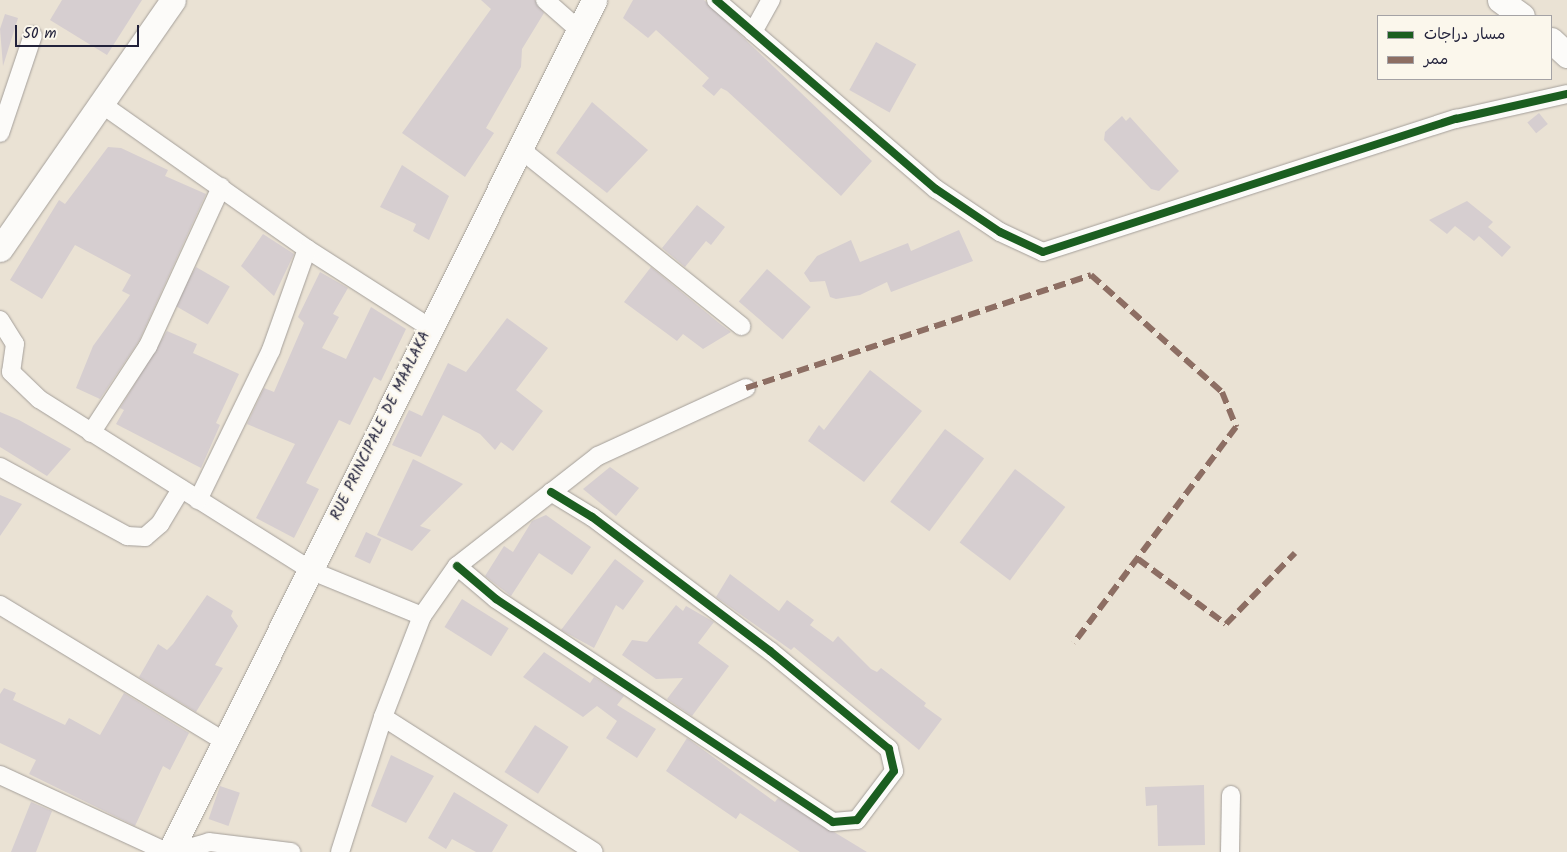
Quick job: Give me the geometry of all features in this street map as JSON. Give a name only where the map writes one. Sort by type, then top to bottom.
[{"type":"main road","points":[[0,249],[103,105],[172,0]]},
{"type":"main road","name":"RUE PRINCIPALE DE MAALAKA","points":[[169,852],[312,571],[429,327],[594,0]]},
{"type":"main road","points":[[1500,0],[1521,15]]},
{"type":"main road","points":[[1552,41],[1567,55]]},
{"type":"street","points":[[545,0],[579,30]]},
{"type":"street","points":[[716,0],[936,189],[1000,232],[1043,252],[1456,120],[1567,94]]},
{"type":"street","points":[[753,32],[772,0]]},
{"type":"street","points":[[0,133],[33,35]]},
{"type":"street","points":[[103,105],[307,249],[429,327]]},
{"type":"street","points":[[519,148],[741,326]]},
{"type":"street","points":[[91,432],[148,346],[221,187]]},
{"type":"street","points":[[198,500],[271,350],[307,249]]},
{"type":"street","points":[[0,320],[15,344],[11,367],[18,384],[312,571],[422,616]]},
{"type":"street","points":[[340,852],[383,717],[422,616],[457,566],[598,456],[746,388]]},
{"type":"street","points":[[0,467],[127,536],[145,536],[160,524],[181,489]]},
{"type":"street","points":[[457,566],[496,599],[833,822],[857,820],[894,771],[895,759],[889,749],[754,640],[592,517],[550,492]]},
{"type":"street","points":[[0,605],[225,742]]},
{"type":"street","points":[[383,717],[594,852]]},
{"type":"street","points":[[0,775],[169,852]]},
{"type":"street","points":[[1230,852],[1231,795]]},
{"type":"street","points":[[175,852],[209,842],[291,852]]},
{"type":"building","points":[[62,0],[142,0],[107,55],[50,20]]},
{"type":"building","points":[[481,0],[535,0],[544,13],[522,49],[521,67],[486,128],[494,133],[465,177],[402,133],[491,9]]},
{"type":"building","points":[[633,0],[704,0],[872,161],[841,196],[727,91],[721,88],[714,96],[702,86],[709,78],[656,30],[648,38],[623,18]]},
{"type":"building","points":[[5,14],[18,18],[3,66],[0,29]]},
{"type":"building","points":[[876,42],[916,64],[890,112],[849,90]]},
{"type":"building","points":[[592,102],[648,150],[607,193],[556,153]]},
{"type":"building","points":[[1539,113],[1548,124],[1536,133],[1527,122]]},
{"type":"building","points":[[1122,116],[1126,121],[1130,117],[1179,171],[1159,191],[1151,189],[1104,140],[1105,132]]},
{"type":"building","points":[[108,147],[121,148],[168,170],[165,176],[206,194],[139,341],[100,399],[76,388],[93,346],[130,295],[122,291],[131,275],[75,245],[42,299],[10,280],[59,200],[65,204]]},
{"type":"building","points":[[402,165],[449,196],[429,240],[413,231],[416,224],[380,207]]},
{"type":"building","points":[[1467,201],[1493,222],[1488,227],[1511,247],[1502,257],[1479,236],[1474,241],[1455,226],[1447,234],[1429,220]]},
{"type":"building","points":[[697,205],[725,227],[711,245],[706,241],[685,267],[662,248]]},
{"type":"building","points":[[959,230],[973,261],[891,292],[887,282],[860,295],[836,299],[830,297],[825,281],[810,282],[804,273],[817,256],[851,240],[860,262],[908,243],[911,251]]},
{"type":"building","points":[[263,234],[294,254],[274,296],[241,266]]},
{"type":"building","points":[[196,267],[230,286],[208,325],[174,305]]},
{"type":"building","points":[[651,267],[731,332],[703,349],[683,334],[677,341],[624,302]]},
{"type":"building","points":[[767,269],[811,307],[783,340],[739,301]]},
{"type":"building","points":[[320,272],[348,288],[333,314],[339,317],[322,348],[346,359],[371,307],[406,329],[381,381],[374,377],[350,425],[339,420],[306,483],[319,489],[294,538],[256,518],[295,444],[247,424],[264,388],[274,392],[304,323],[298,317]]},
{"type":"building","points":[[507,318],[548,348],[516,390],[543,411],[513,451],[501,442],[495,450],[480,434],[443,415],[421,457],[392,445],[409,410],[422,416],[448,363],[466,372]]},
{"type":"building","points":[[167,331],[197,344],[193,353],[239,374],[216,423],[220,425],[201,468],[116,424],[124,410],[120,408]]},
{"type":"building","points":[[870,370],[922,411],[864,482],[808,441],[819,425],[824,430]]},
{"type":"building","points":[[0,412],[19,420],[71,449],[47,476],[0,447]]},
{"type":"building","points":[[945,429],[984,458],[929,531],[890,502]]},
{"type":"building","points":[[413,459],[463,484],[420,526],[431,530],[412,551],[377,535]]},
{"type":"building","points":[[610,467],[639,488],[616,516],[583,489]]},
{"type":"building","points":[[1015,469],[1065,507],[1010,580],[960,542]]},
{"type":"building","points":[[0,495],[22,504],[0,536]]},
{"type":"building","points":[[546,515],[591,547],[572,575],[539,553],[511,596],[485,576],[504,546],[513,552],[532,521]]},
{"type":"building","points":[[366,532],[381,539],[370,564],[355,556]]},
{"type":"building","points":[[615,559],[644,581],[623,610],[616,605],[594,648],[561,630]]},
{"type":"building","points":[[730,574],[779,611],[787,600],[814,620],[810,625],[833,642],[838,636],[871,669],[877,672],[881,668],[926,703],[924,706],[942,719],[919,750],[794,647],[791,650],[716,597]]},
{"type":"building","points":[[207,595],[233,611],[231,616],[238,626],[215,665],[223,668],[196,712],[139,677],[158,644],[167,650],[173,644]]},
{"type":"building","points":[[462,599],[509,628],[491,656],[445,627]]},
{"type":"building","points":[[676,605],[683,611],[686,606],[714,622],[698,643],[729,666],[692,716],[667,699],[683,678],[656,679],[622,655],[632,640],[647,642]]},
{"type":"building","points":[[544,652],[590,683],[594,677],[624,696],[617,705],[656,729],[637,758],[606,738],[617,721],[597,706],[583,717],[523,677]]},
{"type":"building","points":[[4,688],[16,693],[13,700],[65,725],[69,718],[100,735],[124,693],[189,733],[170,770],[163,766],[135,826],[29,774],[36,760],[0,743],[0,694]]},
{"type":"building","points":[[535,725],[569,747],[538,794],[505,772]]},
{"type":"building","points":[[687,738],[775,802],[778,798],[867,852],[800,852],[740,813],[736,819],[666,771]]},
{"type":"building","points":[[391,755],[434,776],[406,823],[371,806]]},
{"type":"building","points":[[1204,785],[1205,845],[1158,846],[1157,805],[1146,806],[1145,787]]},
{"type":"building","points":[[220,786],[240,793],[228,826],[209,819]]},
{"type":"building","points":[[454,792],[508,825],[492,852],[476,852],[452,839],[446,849],[428,838]]},
{"type":"building","points":[[31,802],[52,811],[36,852],[11,852]]},
{"type":"marked path","points":[[746,388],[1091,275],[1222,392],[1236,427],[1074,643]]},
{"type":"marked path","points":[[1138,559],[1226,624],[1295,553]]},
{"type":"cycle path","points":[[716,0],[936,189],[1000,232],[1043,252],[1456,119],[1567,94]]},
{"type":"cycle path","points":[[457,566],[496,599],[833,822],[857,820],[894,771],[889,749],[770,651],[592,517],[551,492]]}]
